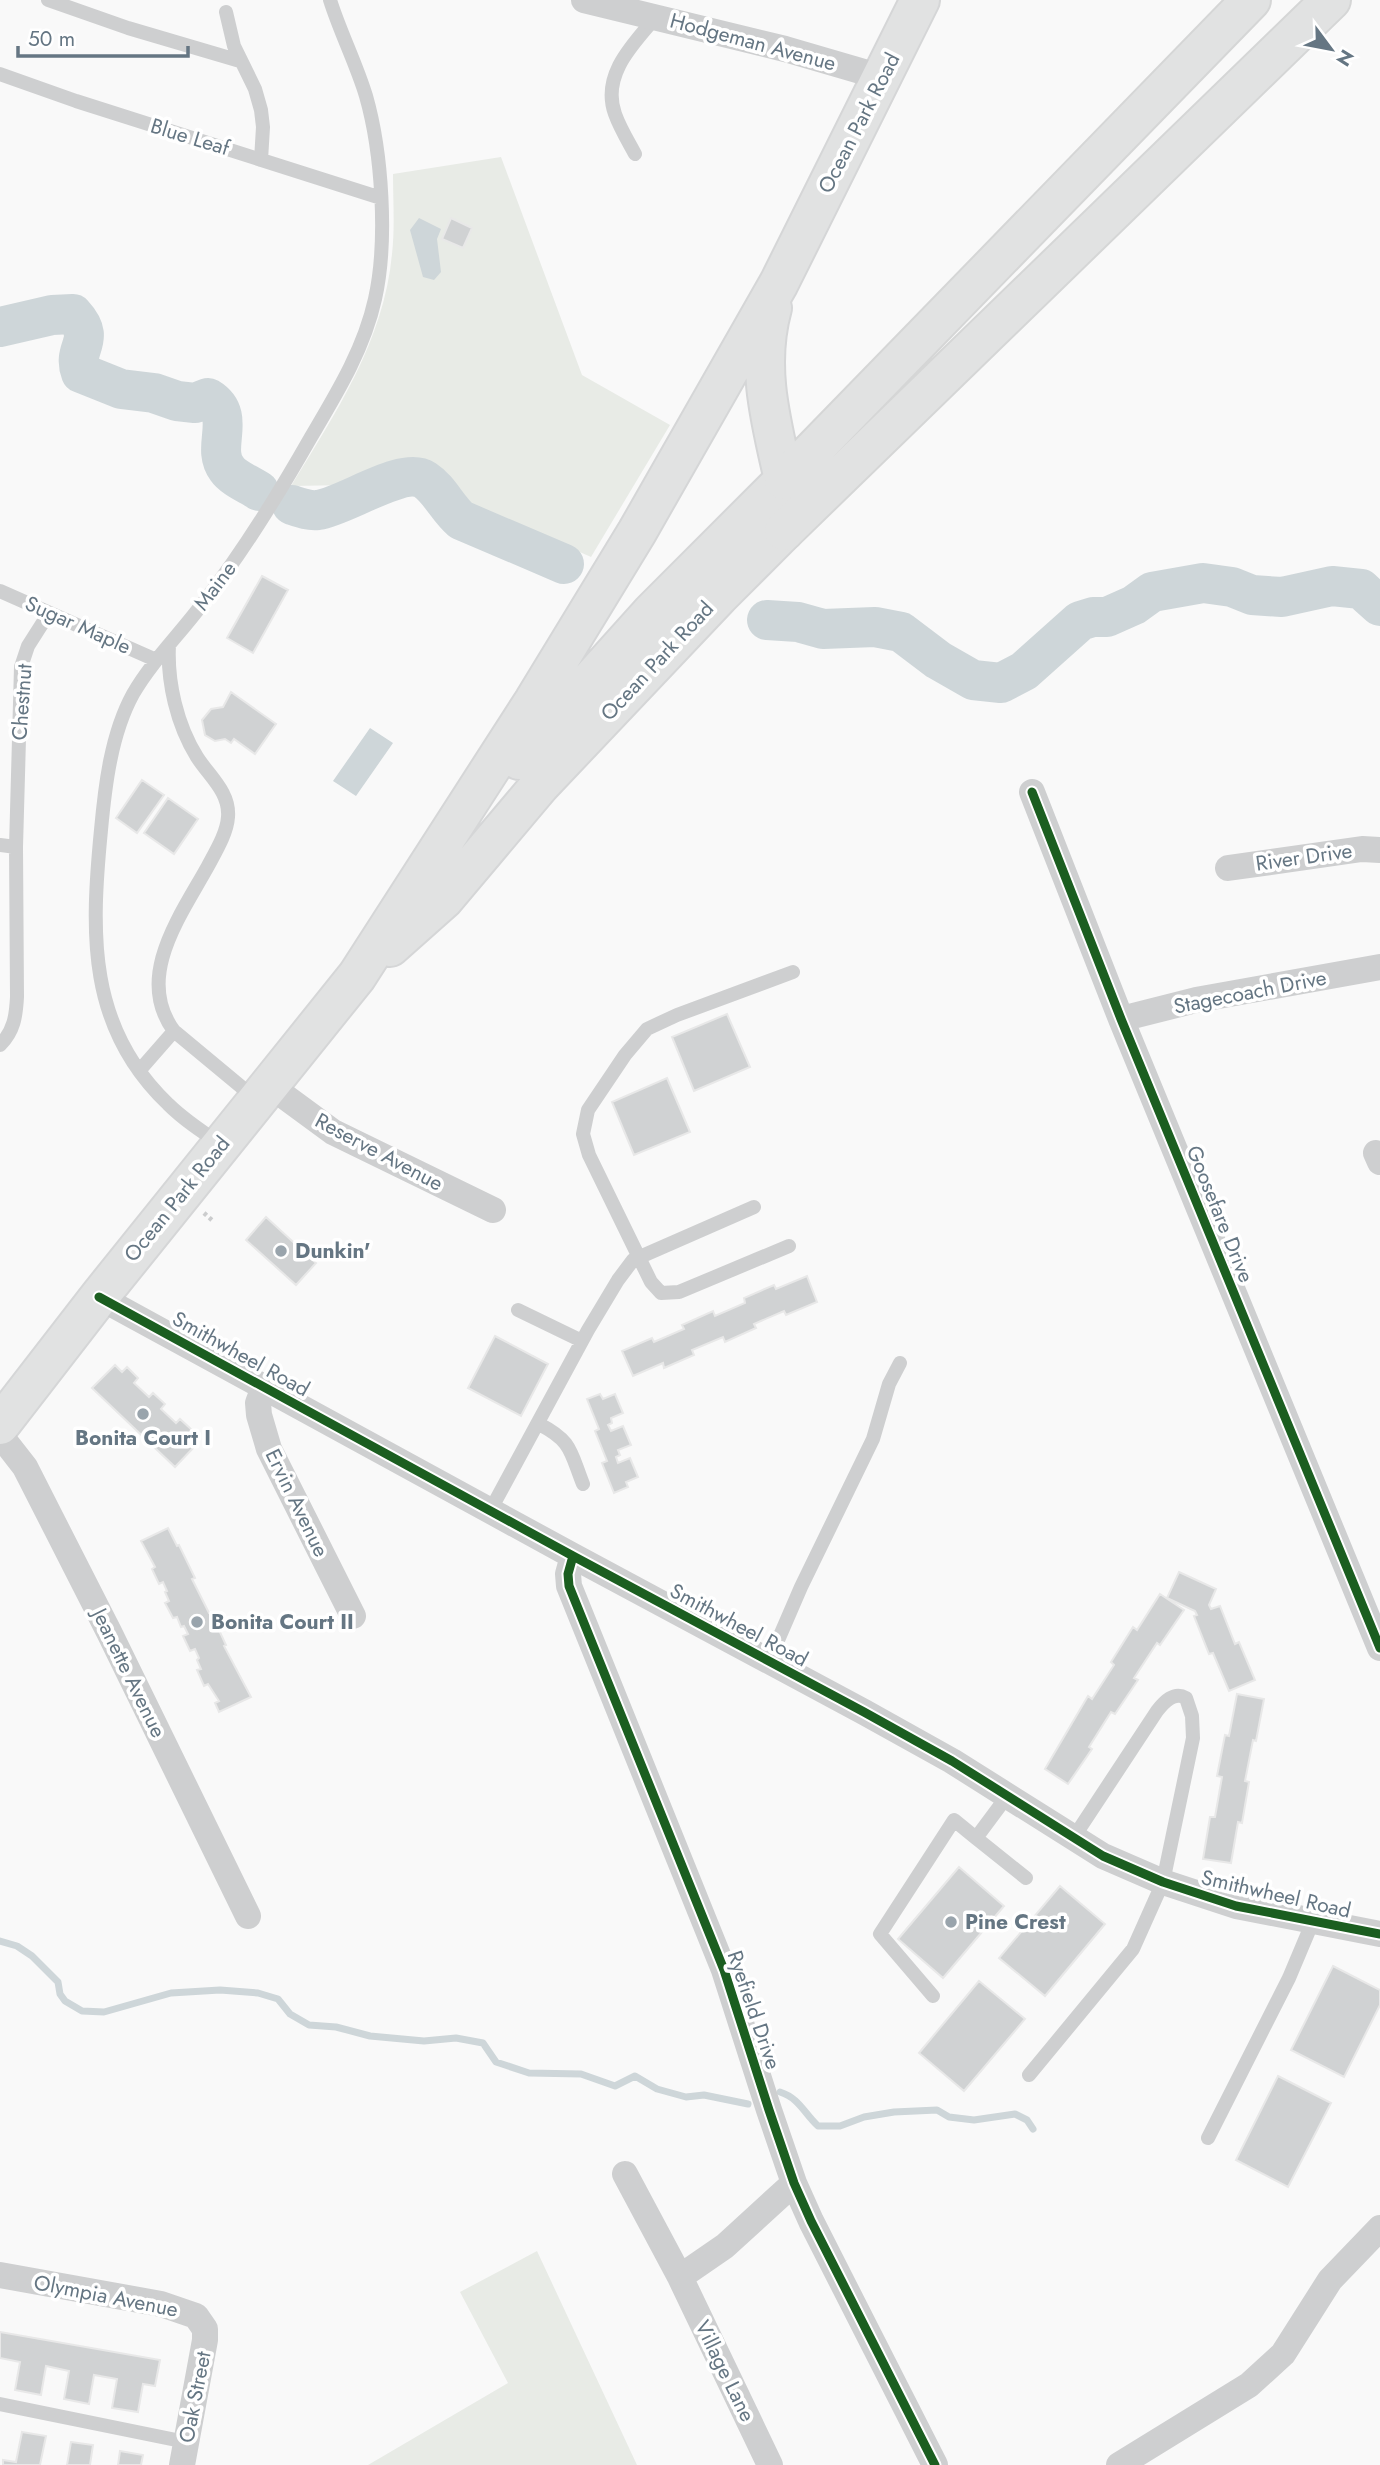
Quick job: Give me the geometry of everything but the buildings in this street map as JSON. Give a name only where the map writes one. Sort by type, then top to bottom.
[{"type":"main road","name":"Ocean Park Road","points":[[0,1425],[99,1297],[357,976],[593,607],[708,409],[747,335],[779,283],[920,0]]},
{"type":"main road","points":[[418,879],[535,741],[652,612],[1251,0]]},
{"type":"main road","points":[[784,531],[1331,0]]},
{"type":"main road","name":"Ocean Park Road","points":[[357,976],[444,899],[540,785],[784,531],[790,508],[770,416],[764,372],[764,337],[779,283]]},
{"type":"main road","points":[[708,409],[734,404],[754,408],[770,416]]},
{"type":"street","name":"Hodgeman Avenue","points":[[584,0],[785,49],[881,77]]},
{"type":"street","name":"Goosefare Drive","points":[[1032,792],[1121,1019],[1380,1648]]},
{"type":"street","name":"River Drive","points":[[1228,868],[1362,849],[1380,850]]},
{"type":"street","name":"Stagecoach Drive","points":[[1121,1019],[1196,1000],[1380,967]]},
{"type":"street","name":"Reserve Avenue","points":[[264,1093],[333,1132],[493,1210]]},
{"type":"street","name":"Smithwheel Road","points":[[99,1297],[941,1755],[1103,1856],[1163,1882],[1236,1906],[1380,1934]]},
{"type":"street","name":"Ervin Avenue","points":[[264,1387],[258,1403],[269,1449],[353,1616]]},
{"type":"street","name":"Jeanette Avenue","points":[[0,1435],[25,1467],[248,1916]]},
{"type":"street","name":"Ryefield Drive","points":[[573,1556],[568,1574],[569,1586],[723,1970],[794,2183],[935,2465]]},
{"type":"street","name":"Village Lane","points":[[625,2174],[680,2277],[770,2465]]},
{"type":"street","points":[[680,2277],[724,2246],[794,2183]]},
{"type":"street","points":[[1119,2465],[1249,2385],[1264,2372],[1289,2345],[1330,2280],[1380,2228]]},
{"type":"street","name":"Olympia Avenue","points":[[0,2275],[173,2307],[196,2316],[205,2329]]},
{"type":"street","name":"Oak Street","points":[[184,2454],[204,2356],[205,2329]]},
{"type":"lane","points":[[48,0],[128,28],[240,61]]},
{"type":"lane","name":"Maine","points":[[222,1145],[170,1106],[139,1071],[123,1045],[104,999],[99,978],[96,887],[108,779],[122,718],[132,695],[259,525],[354,360],[371,315],[379,277],[383,236],[375,139],[367,98],[330,0]]},
{"type":"lane","points":[[226,12],[234,46],[255,89],[261,110],[261,160]]},
{"type":"lane","points":[[635,154],[615,116],[610,100],[612,81],[621,62],[656,17]]},
{"type":"lane","name":"Blue Leaf","points":[[0,75],[381,198]]},
{"type":"lane","name":"Sugar Maple","points":[[0,591],[156,660]]},
{"type":"lane","name":"Chestnut","points":[[0,1045],[11,1030],[16,1016],[16,847],[21,667],[28,646],[49,613]]},
{"type":"lane","points":[[169,645],[168,664],[176,707],[196,756],[228,802],[228,818],[214,856],[162,956],[157,995],[164,1017],[174,1031],[264,1093]]},
{"type":"lane","points":[[0,845],[16,847]]},
{"type":"lane","points":[[789,1246],[669,1294],[656,1290],[584,1145],[584,1123],[588,1110],[625,1055],[648,1029],[677,1015],[793,972]]},
{"type":"lane","points":[[139,1071],[174,1031]]},
{"type":"lane","points":[[489,1511],[618,1280],[639,1256],[754,1207]]},
{"type":"lane","points":[[518,1310],[582,1341]]},
{"type":"lane","points":[[769,1661],[873,1438],[889,1384],[900,1363]]},
{"type":"lane","points":[[538,1424],[565,1440],[583,1484]]},
{"type":"lane","points":[[1029,2075],[1133,1949],[1163,1882],[1193,1738],[1188,1704],[1181,1695],[1165,1701],[1157,1711],[1074,1837]]},
{"type":"lane","points":[[976,1838],[1007,1796]]},
{"type":"lane","points":[[933,1996],[880,1934],[954,1820],[1026,1878]]},
{"type":"lane","points":[[1208,2138],[1289,1978],[1313,1922]]},
{"type":"lane","points":[[0,2404],[184,2454]]},
{"type":"path","points":[[204,1213],[214,1222]]},
{"type":"shaded area","points":[[501,157],[582,375],[670,425],[591,557],[472,504],[446,472],[427,461],[408,458],[350,485],[291,486],[355,376],[379,317],[392,254],[393,174]]},
{"type":"shaded area","points":[[419,218],[441,229],[437,239],[441,272],[434,280],[423,277],[410,230]]},
{"type":"shaded area","points":[[370,728],[393,743],[356,796],[333,781]]},
{"type":"shaded area","points":[[537,2251],[637,2465],[368,2465],[508,2383],[460,2292]]},
{"type":"waterway","points":[[0,327],[52,315],[73,314],[80,323],[84,338],[79,357],[81,373],[121,389],[154,393],[177,401],[195,403],[208,398],[217,405],[221,414],[221,451],[227,469],[259,491]]},
{"type":"waterway","points":[[292,505],[318,510],[389,482],[415,477],[430,484],[461,520],[564,564]]},
{"type":"waterway","points":[[767,620],[798,622],[823,629],[875,627],[901,632],[938,660],[973,680],[1001,683],[1024,671],[1080,621],[1107,617],[1134,605],[1152,592],[1203,583],[1232,587],[1252,595],[1282,597],[1332,586],[1361,589],[1380,606]]},
{"type":"waterway","points":[[0,1941],[17,1946],[32,1956],[58,1982],[60,1994],[65,2001],[82,2011],[104,2012],[171,1993],[220,1990],[258,1993],[278,1999],[290,2014],[309,2025],[336,2027],[370,2036],[424,2041],[456,2038],[483,2043],[496,2062],[529,2073],[581,2074],[615,2086],[635,2076],[657,2089],[686,2097],[704,2095],[748,2104]]},
{"type":"waterway","points":[[780,2092],[797,2102],[818,2126],[840,2126],[864,2117],[894,2112],[937,2110],[949,2117],[974,2120],[1015,2114],[1027,2120],[1033,2129]]},
{"type":"cycle path","points":[[1032,792],[1121,1019],[1380,1648]]},
{"type":"cycle path","points":[[99,1297],[864,1712],[952,1761],[1103,1856],[1163,1882],[1236,1906],[1380,1934]]},
{"type":"cycle path","points":[[573,1556],[568,1574],[569,1586],[724,1970],[794,2183],[935,2465]]},
{"type":"place","name":"Dunkin'","points":[[281,1251]]},
{"type":"place","name":"Bonita Court I","points":[[143,1414]]},
{"type":"place","name":"Bonita Court II","points":[[197,1622]]},
{"type":"place","name":"Pine Crest","points":[[951,1922]]}]
